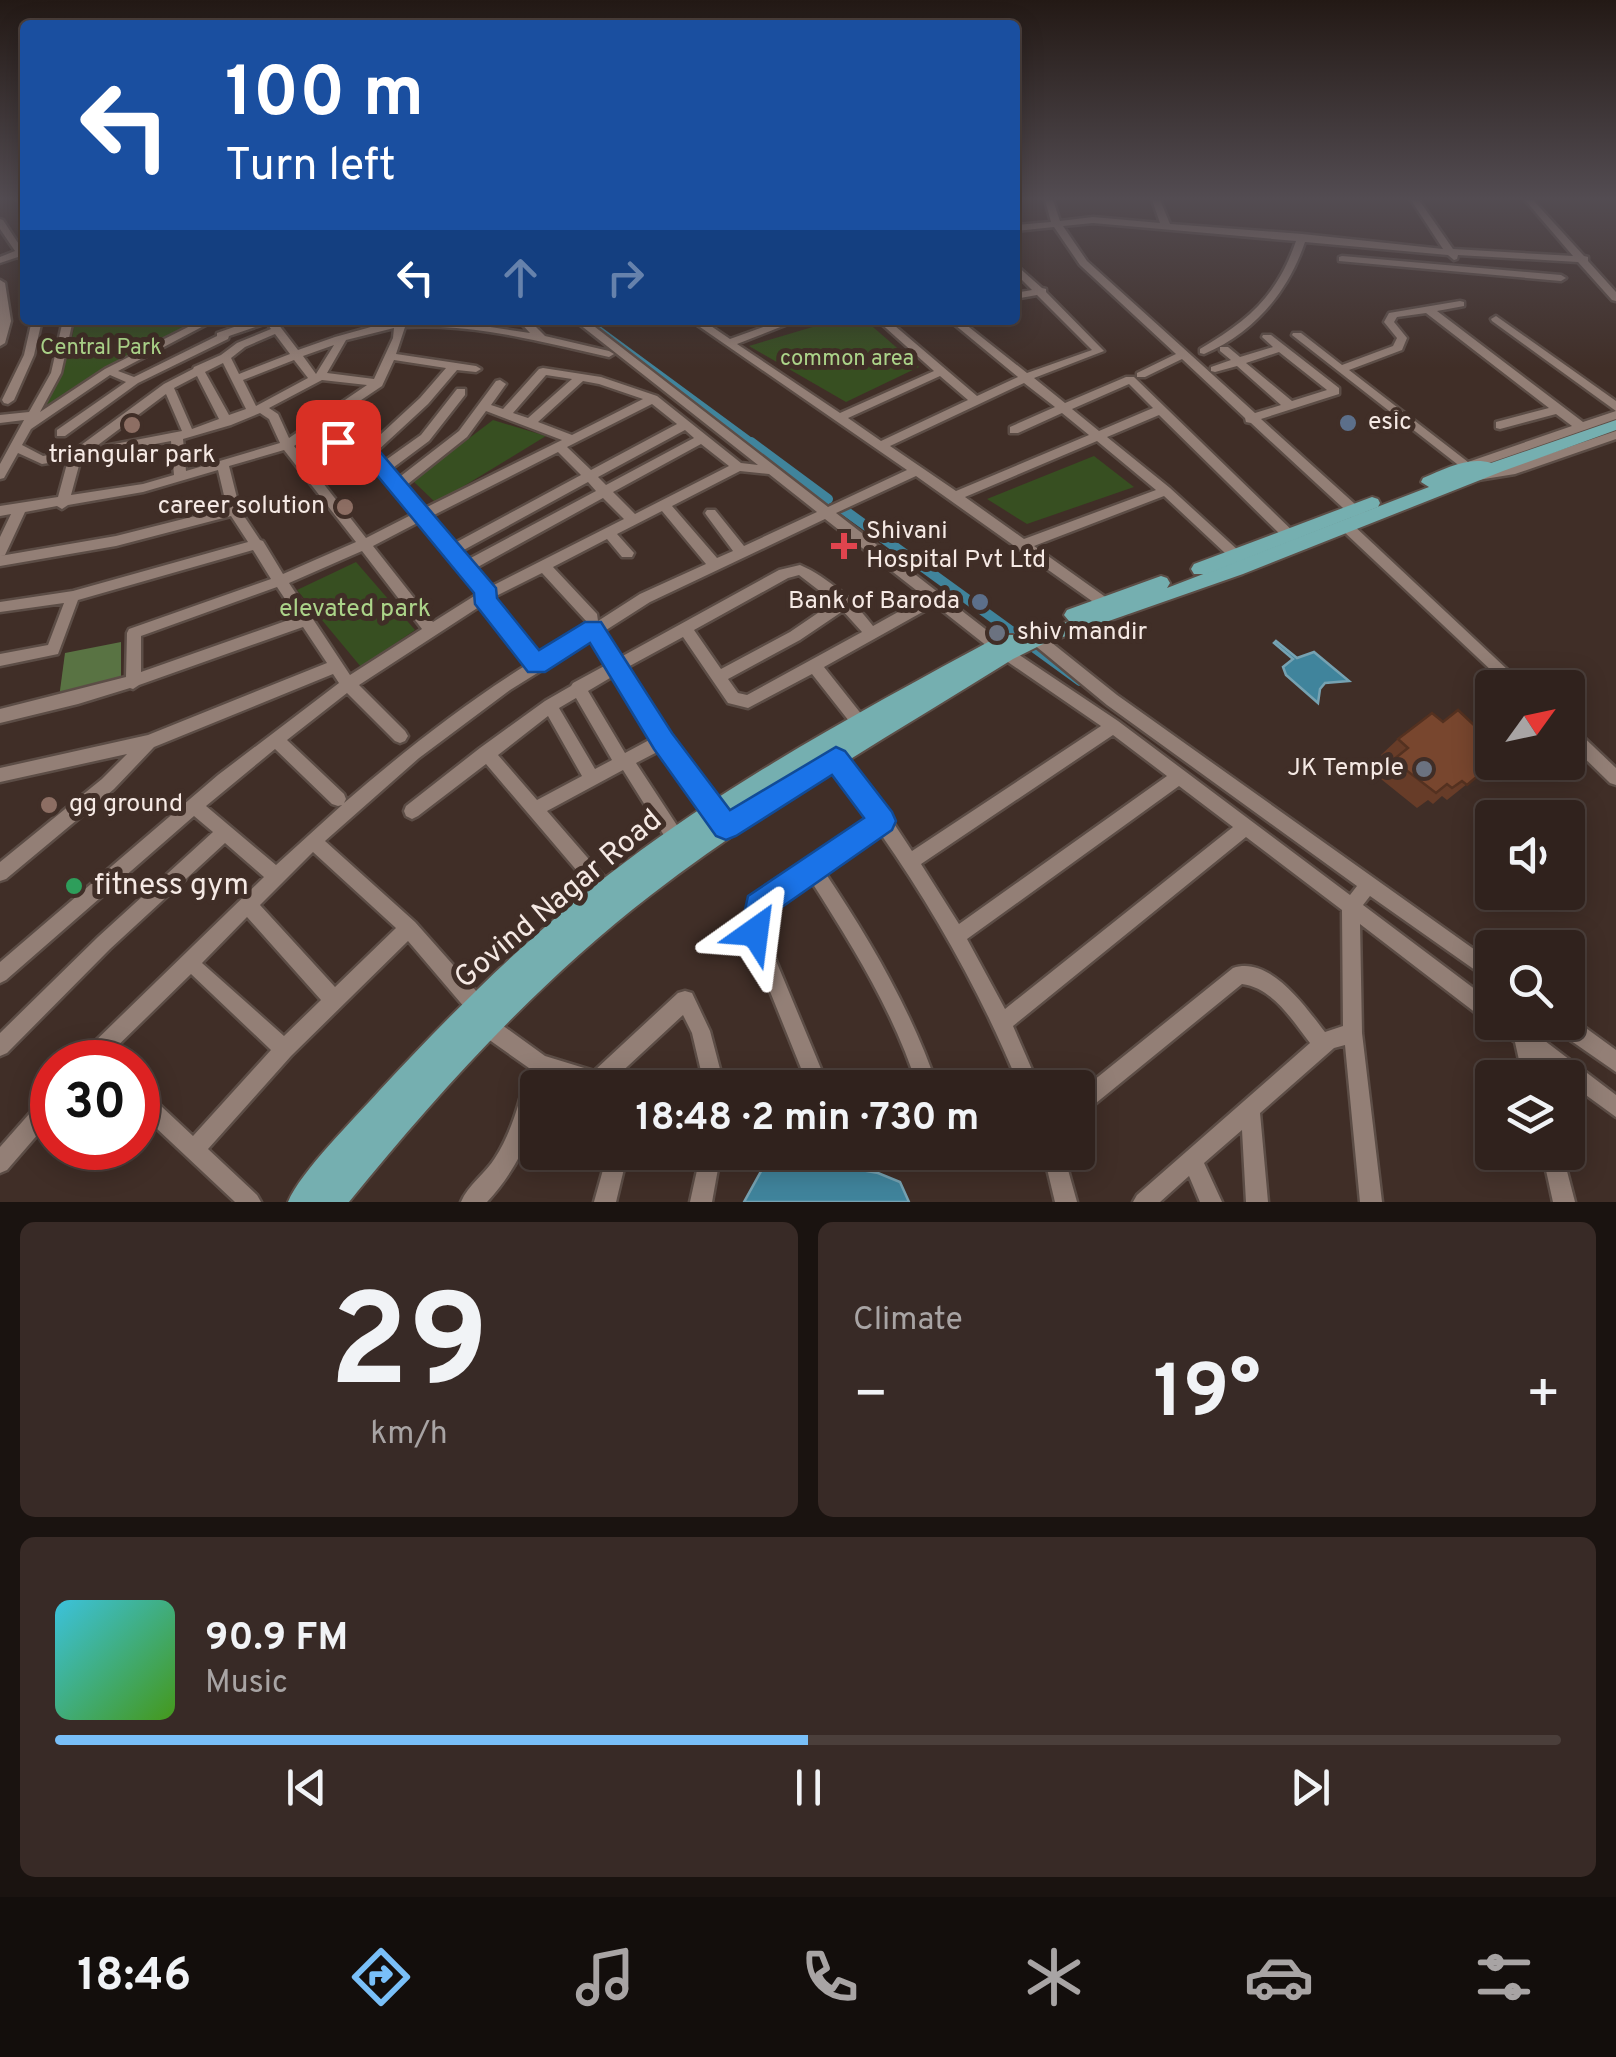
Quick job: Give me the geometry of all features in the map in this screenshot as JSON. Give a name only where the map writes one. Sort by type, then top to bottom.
[{"type":"main road","points":[[1017,643],[1470,472],[1616,425]]},
{"type":"main road","name":"Govind Nagar Road","points":[[301,1202],[362,1126],[483,1018],[720,819],[862,725],[1017,643]]},
{"type":"main road","name":"Govind Nagar Road","points":[[332,1202],[555,934],[676,839],[836,759],[1017,643]]},
{"type":"street","points":[[1078,256],[1355,518],[1503,670]]},
{"type":"street","points":[[1204,350],[1246,326],[1270,304],[1296,256]]},
{"type":"street","points":[[1453,256],[1462,269]]},
{"type":"street","points":[[1539,256],[1581,258],[1616,294]]},
{"type":"street","points":[[1342,259],[1561,278]]},
{"type":"street","points":[[880,446],[1027,377],[1099,351],[1020,271]]},
{"type":"street","points":[[0,283],[0,343]]},
{"type":"street","points":[[1020,295],[1042,291]]},
{"type":"street","points":[[1341,369],[1398,348],[1402,338],[1388,318],[1460,304]]},
{"type":"street","points":[[1428,309],[1580,426]]},
{"type":"street","points":[[1496,319],[1616,407]]},
{"type":"street","points":[[8,400],[29,355],[36,325]]},
{"type":"street","points":[[0,476],[56,373],[67,325]]},
{"type":"street","points":[[0,419],[28,422],[109,371],[200,325]]},
{"type":"street","points":[[212,325],[237,347]]},
{"type":"street","points":[[61,433],[134,380],[223,336],[266,325]]},
{"type":"street","points":[[62,504],[76,454],[168,387],[225,357],[269,325]]},
{"type":"street","points":[[271,325],[318,378],[378,383]]},
{"type":"street","points":[[238,378],[391,325]]},
{"type":"street","points":[[0,511],[62,504],[180,478],[286,444],[378,383],[400,325]]},
{"type":"street","points":[[457,325],[609,354]]},
{"type":"street","points":[[528,325],[542,340]]},
{"type":"street","points":[[585,325],[934,599],[1112,700],[1475,961]]},
{"type":"street","points":[[702,325],[1111,607]]},
{"type":"street","points":[[729,343],[780,325]]},
{"type":"street","points":[[888,325],[976,401]]},
{"type":"street","points":[[960,325],[1166,491],[1242,559]]},
{"type":"street","points":[[1298,336],[1470,472],[1511,472],[1616,435]]},
{"type":"street","points":[[1250,419],[1335,391],[1267,338]]},
{"type":"street","points":[[16,446],[42,460],[182,435],[227,422],[318,378],[342,340]]},
{"type":"street","points":[[1215,369],[1281,348]]},
{"type":"street","points":[[1224,349],[1291,406]]},
{"type":"street","points":[[1140,375],[1182,355]]},
{"type":"street","points":[[390,356],[476,369]]},
{"type":"street","points":[[225,357],[257,409],[274,417],[286,444],[431,630]]},
{"type":"street","points":[[369,452],[424,401],[454,366]]},
{"type":"street","points":[[198,370],[227,422]]},
{"type":"street","points":[[109,371],[134,380]]},
{"type":"street","points":[[505,414],[544,371],[581,377],[653,399],[738,467]]},
{"type":"street","points":[[838,418],[940,372]]},
{"type":"street","points":[[530,423],[581,377]]},
{"type":"street","points":[[1014,430],[1130,379],[1293,540]]},
{"type":"street","points":[[396,486],[457,440],[500,384]]},
{"type":"street","points":[[168,387],[182,435],[180,478]]},
{"type":"street","points":[[382,469],[426,438],[460,392]]},
{"type":"street","points":[[132,683],[134,633],[280,581],[367,544],[653,399]]},
{"type":"street","points":[[486,406],[575,440]]},
{"type":"street","points":[[955,496],[1160,410]]},
{"type":"street","points":[[1500,426],[1559,410]]},
{"type":"street","points":[[1470,472],[1616,415]]},
{"type":"street","points":[[452,550],[687,424]]},
{"type":"street","points":[[307,433],[369,452],[466,567],[536,664]]},
{"type":"street","points":[[466,567],[703,438]]},
{"type":"street","points":[[560,447],[632,520]]},
{"type":"street","points":[[223,465],[234,510],[305,620],[348,684],[400,736]]},
{"type":"street","points":[[4,962],[348,684],[431,630],[542,565],[738,467],[772,470]]},
{"type":"street","points":[[114,1040],[276,876],[413,752],[593,623],[917,470]]},
{"type":"street","points":[[1023,545],[1166,491]]},
{"type":"street","points":[[663,504],[714,564]]},
{"type":"street","points":[[0,551],[20,509]]},
{"type":"street","points":[[0,561],[116,541],[234,510]]},
{"type":"street","points":[[711,512],[741,551]]},
{"type":"street","points":[[608,532],[627,553]]},
{"type":"street","points":[[0,607],[73,596],[258,544]]},
{"type":"street","points":[[542,565],[593,623],[663,741],[720,819]]},
{"type":"street","points":[[412,810],[578,687],[792,571],[812,575],[870,632]]},
{"type":"street","points":[[0,660],[54,650],[73,596]]},
{"type":"street","points":[[684,629],[740,703],[816,668],[870,632],[934,599]]},
{"type":"street","points":[[719,677],[794,636],[842,604]]},
{"type":"street","points":[[0,716],[65,703],[132,683],[305,620]]},
{"type":"street","points":[[1017,643],[1113,726],[1475,1000]]},
{"type":"street","points":[[0,774],[149,742],[336,666]]},
{"type":"street","points":[[816,668],[862,725]]},
{"type":"street","points":[[578,687],[676,839]]},
{"type":"street","points":[[550,706],[592,780]]},
{"type":"street","points":[[911,861],[1113,726]]},
{"type":"street","points":[[276,740],[338,799]]},
{"type":"street","points":[[535,809],[663,741]]},
{"type":"street","points":[[0,873],[108,784],[149,742]]},
{"type":"street","points":[[1585,748],[1616,778]]},
{"type":"street","points":[[486,753],[607,893]]},
{"type":"street","points":[[836,759],[959,934],[1004,1021],[1023,1070]]},
{"type":"street","points":[[959,934],[1180,776]]},
{"type":"street","points":[[194,806],[276,876]]},
{"type":"street","points":[[811,1070],[755,932],[754,916],[758,906],[883,821]]},
{"type":"street","points":[[1004,1021],[1246,826]]},
{"type":"street","points":[[0,1046],[226,832]]},
{"type":"street","points":[[313,841],[409,928],[483,1018],[540,1064],[560,1070]]},
{"type":"street","points":[[813,869],[886,983],[923,1070]]},
{"type":"street","points":[[1368,884],[1351,908],[1353,1033],[1371,1202]]},
{"type":"street","points":[[247,904],[334,1000]]},
{"type":"street","points":[[195,1150],[284,1049],[409,928]]},
{"type":"street","points":[[198,970],[284,1049]]},
{"type":"street","points":[[1095,1091],[1240,974],[1258,977],[1273,987],[1324,1045]]},
{"type":"street","points":[[620,1070],[685,1000],[702,1031],[712,1070]]},
{"type":"street","points":[[1144,1202],[1324,1045],[1353,1033]]},
{"type":"street","points":[[1585,1039],[1616,1062]]},
{"type":"street","points":[[1527,1040],[1616,1107]]},
{"type":"street","points":[[472,1202],[503,1170],[514,1151],[540,1064]]},
{"type":"street","points":[[1250,1107],[1257,1202]]},
{"type":"street","points":[[160,1118],[250,1202]]},
{"type":"street","points":[[0,1162],[30,1128]]},
{"type":"street","points":[[1192,1158],[1211,1202]]},
{"type":"street","points":[[605,1202],[613,1170]]},
{"type":"street","points":[[701,1202],[708,1170]]},
{"type":"street","points":[[1058,1170],[1066,1202]]},
{"type":"street","points":[[1556,1170],[1564,1202]]},
{"type":"green space","name":"Central Park","points":[[74,325],[199,325],[43,409],[71,344]]},
{"type":"green space","name":"common area","points":[[819,325],[871,325],[919,367],[846,402],[749,346]]},
{"type":"green space","points":[[493,420],[546,436],[436,503],[413,481]]},
{"type":"green space","points":[[1094,456],[1134,487],[1027,524],[987,499]]},
{"type":"green space","name":"elevated park","points":[[356,562],[415,630],[361,667],[297,590]]},
{"type":"green space","points":[[121,642],[121,680],[59,698],[65,653]]},
{"type":"water","points":[[1276,641],[1297,658],[1314,652],[1349,681],[1325,683],[1318,703],[1286,675],[1283,667],[1293,659]]},
{"type":"water","points":[[762,1170],[861,1170],[900,1182],[909,1202],[744,1202]]},
{"type":"building","name":"JK Temple","points":[[1458,710],[1475,726],[1475,778],[1467,785],[1462,781],[1452,788],[1447,784],[1436,793],[1393,760],[1408,748],[1398,739],[1432,713],[1443,722]]},
{"type":"waterway","points":[[592,325],[755,445]]},
{"type":"waterway","points":[[751,442],[828,499]]},
{"type":"waterway","points":[[840,507],[1080,681]]},
{"type":"place","name":"esic","points":[[1348,423]]},
{"type":"place","name":"triangular park","points":[[132,425]]},
{"type":"place","name":"career solution","points":[[345,507]]},
{"type":"place","name":"Shivani Hospital Pvt Ltd","points":[[844,546]]},
{"type":"place","name":"Bank of Baroda","points":[[980,602]]},
{"type":"place","name":"shiv mandir","points":[[997,633]]},
{"type":"place","name":"JK Temple","points":[[1424,769]]},
{"type":"place","name":"gg ground","points":[[49,805]]},
{"type":"place","name":"fitness gym","points":[[74,886]]},
{"type":"route","points":[[338,442],[369,452],[488,594],[483,597],[536,664],[593,629],[663,741],[726,827],[836,759],[883,821],[758,906],[755,932]]}]
